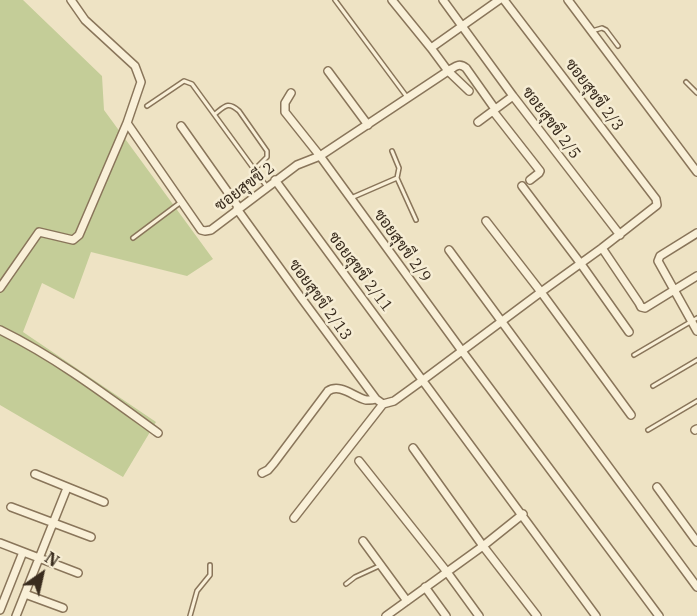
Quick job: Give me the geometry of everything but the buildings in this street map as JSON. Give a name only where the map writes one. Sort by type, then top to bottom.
[{"type":"street","points":[[0,288],[39,232],[73,240],[79,235],[127,123],[141,82],[135,66],[86,20],[71,0]]},
{"type":"street","points":[[392,0],[448,71],[469,91]]},
{"type":"street","name":"ซอยสุขขี 2/5","points":[[443,0],[513,96],[620,235]]},
{"type":"street","points":[[430,48],[499,0]]},
{"type":"street","name":"ซอยสุขขี 2/3","points":[[504,0],[656,199],[656,207],[620,235]]},
{"type":"street","points":[[568,0],[697,172]]},
{"type":"street","points":[[448,71],[458,64],[466,68],[540,171],[530,180]]},
{"type":"street","points":[[328,71],[368,125]]},
{"type":"street","name":"ซอยสุขขี 2","points":[[127,123],[201,230],[211,230],[297,165],[320,156],[448,71]]},
{"type":"street","name":"ซอยสุขขี 2/9","points":[[291,93],[285,103],[285,112],[320,156],[659,616]]},
{"type":"street","points":[[478,122],[513,96]]},
{"type":"street","name":"ซอยสุขขี 2/13","points":[[180,126],[376,399],[383,404]]},
{"type":"street","name":"ซอยสุขขี 2/11","points":[[276,180],[596,616]]},
{"type":"street","points":[[522,186],[629,332]]},
{"type":"street","points":[[486,221],[631,415]]},
{"type":"street","points":[[697,233],[658,259],[658,264],[673,290],[694,319],[697,331]]},
{"type":"street","points":[[294,518],[383,404],[394,401],[620,235]]},
{"type":"street","points":[[603,248],[641,307],[645,308],[697,276]]},
{"type":"street","points":[[449,250],[697,587]]},
{"type":"street","points":[[0,330],[38,350],[104,393],[158,433]]},
{"type":"street","points":[[262,473],[274,464],[321,400],[332,389],[344,390],[365,399],[376,399]]},
{"type":"street","points":[[413,448],[483,546],[537,616]]},
{"type":"street","points":[[359,460],[479,616]]},
{"type":"street","points":[[35,474],[104,502]]},
{"type":"street","points":[[16,616],[66,488]]},
{"type":"street","points":[[657,488],[697,542]]},
{"type":"street","points":[[11,507],[91,537]]},
{"type":"street","points":[[386,616],[523,514]]},
{"type":"street","points":[[363,541],[406,601]]},
{"type":"street","points":[[0,543],[78,573]]},
{"type":"street","points":[[0,610],[23,552]]},
{"type":"street","points":[[0,583],[9,586]]},
{"type":"street","points":[[425,587],[446,616]]},
{"type":"street","points":[[25,594],[63,608]]},
{"type":"lane","points":[[335,0],[408,98]]},
{"type":"lane","points":[[591,31],[598,28],[606,30],[618,46]]},
{"type":"lane","points":[[147,106],[179,84],[188,81],[215,114],[267,187]]},
{"type":"lane","points":[[686,82],[697,93]]},
{"type":"lane","points":[[215,114],[230,105],[244,119],[268,154],[255,170]]},
{"type":"lane","points":[[392,151],[399,168],[397,178],[416,220]]},
{"type":"lane","points":[[350,198],[397,178]]},
{"type":"lane","points":[[132,238],[181,202]]},
{"type":"lane","points":[[634,355],[694,319]]},
{"type":"lane","points":[[653,386],[697,360]]},
{"type":"lane","points":[[648,430],[697,401]]},
{"type":"lane","points":[[190,616],[196,591],[210,575],[210,565]]},
{"type":"lane","points":[[346,584],[380,565]]},
{"type":"green space","points":[[0,0],[23,0],[102,76],[104,110],[213,259],[187,276],[91,252],[74,299],[42,283],[23,332],[156,422],[123,477],[0,405]]}]
